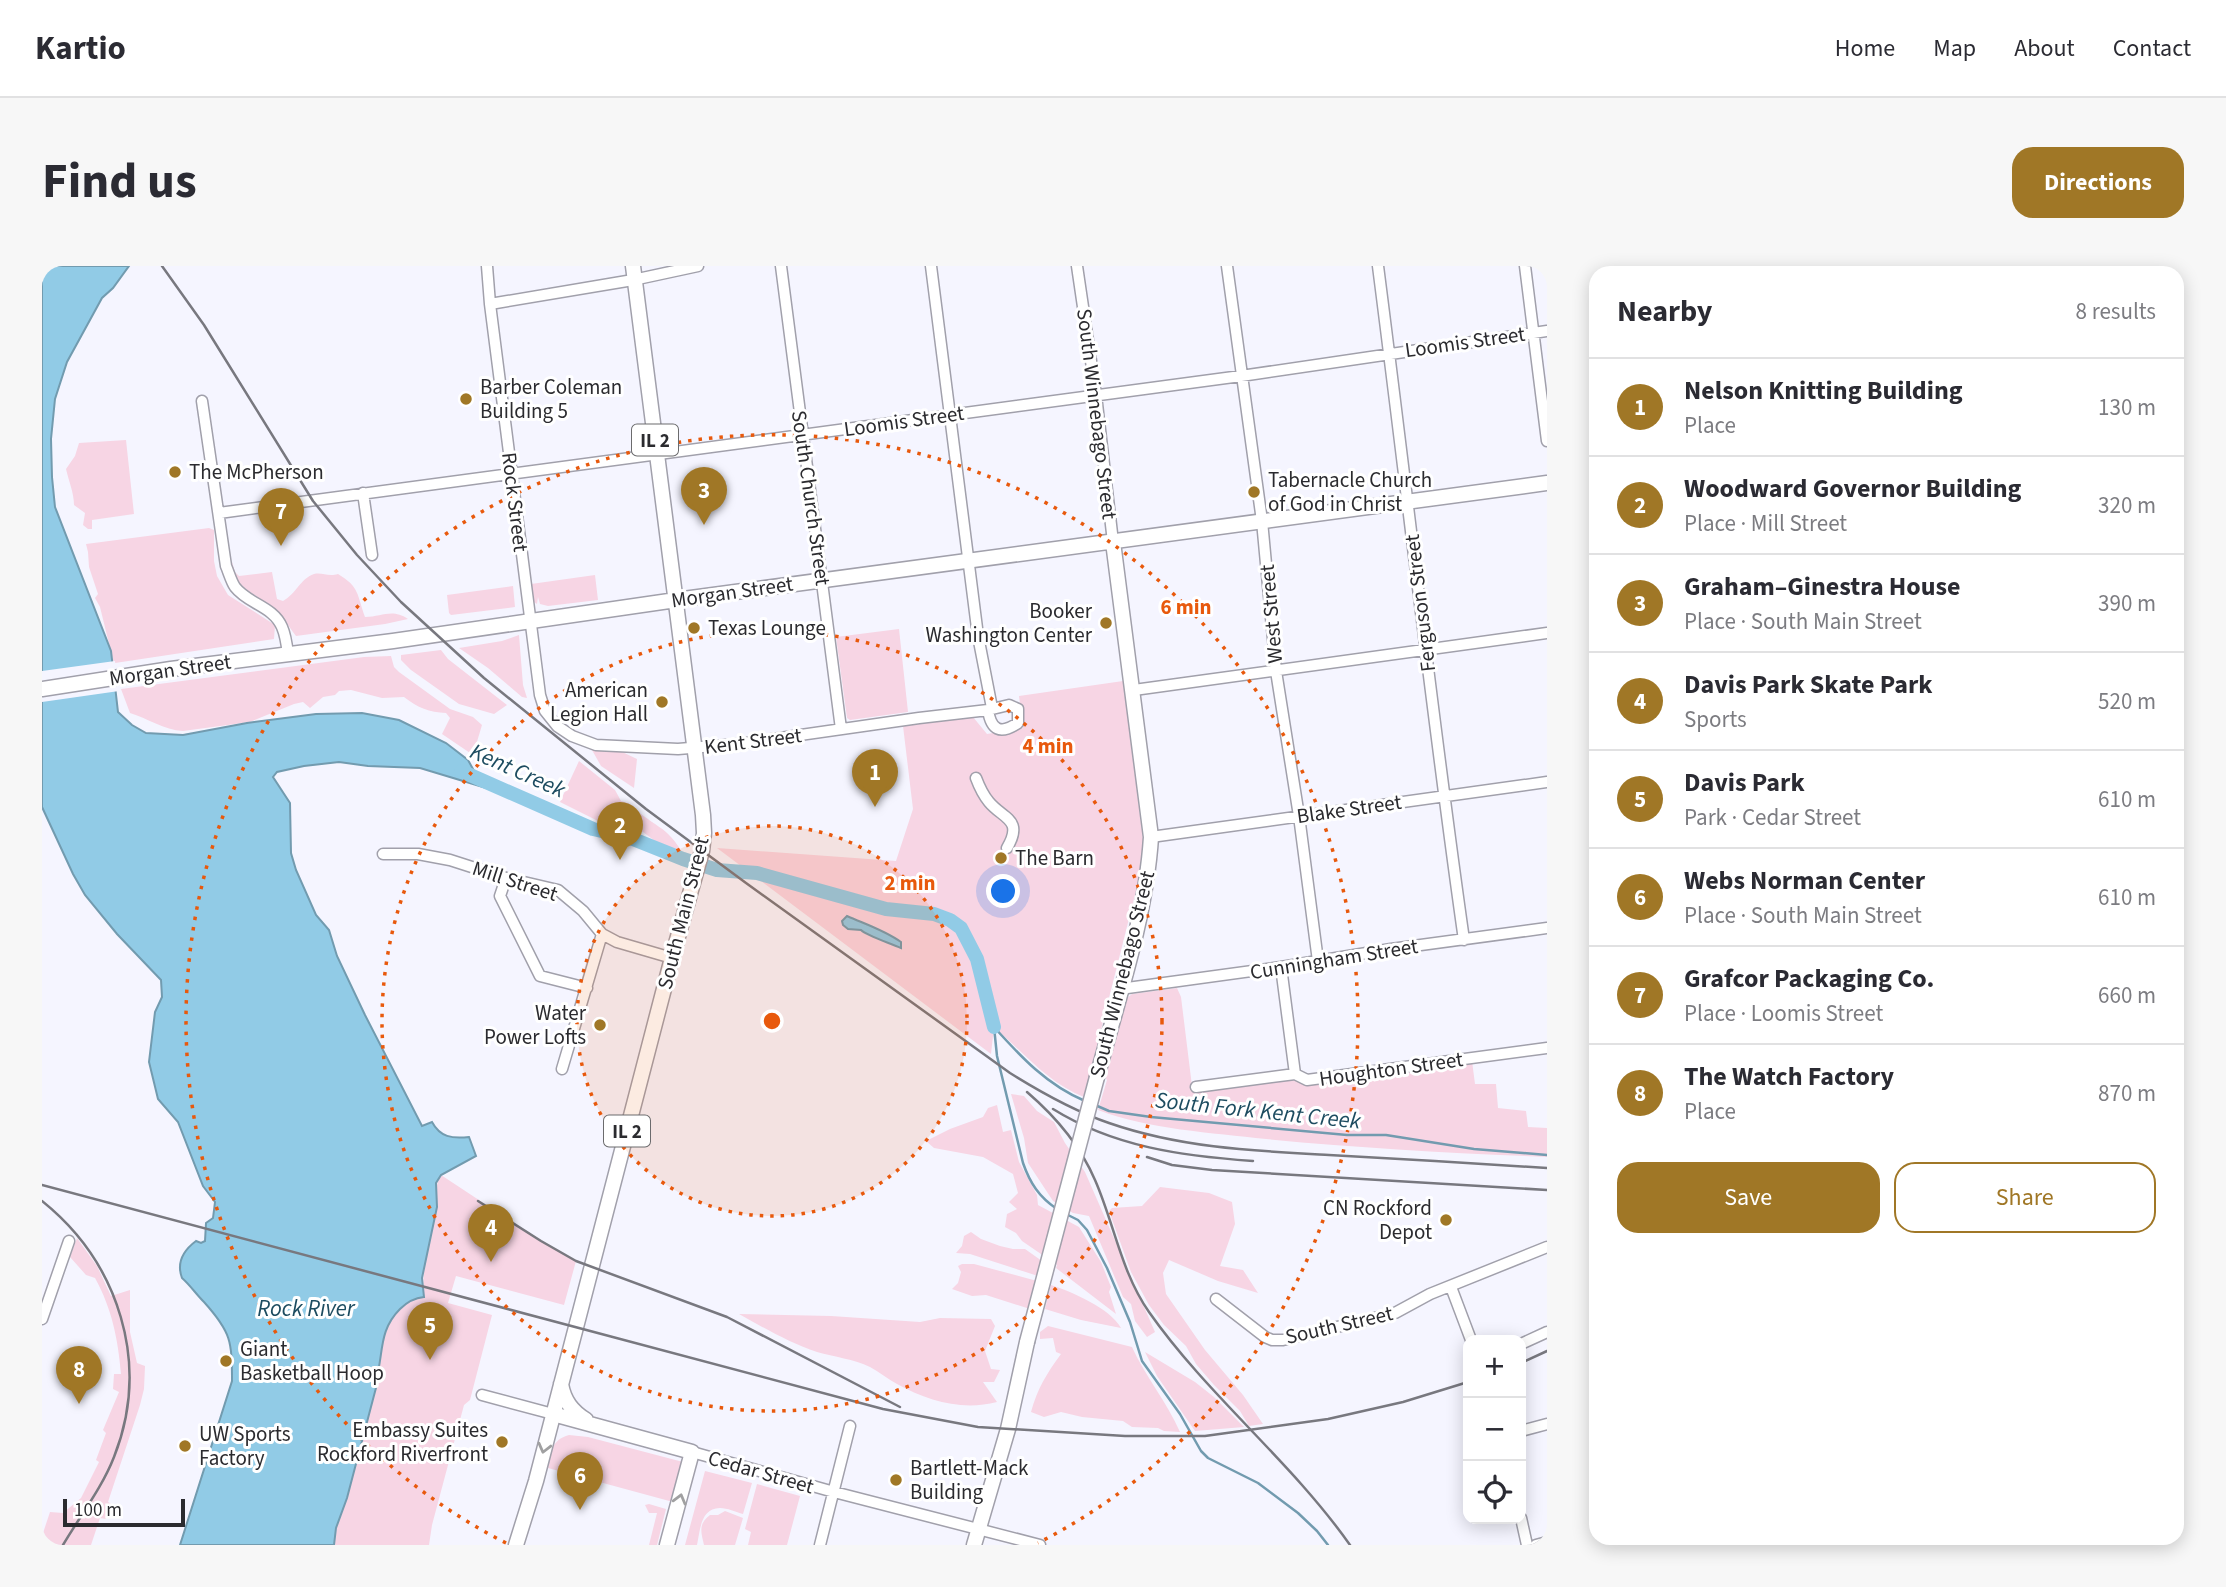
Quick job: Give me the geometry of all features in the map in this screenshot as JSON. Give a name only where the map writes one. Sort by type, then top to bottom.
[{"type":"main road","name":"South Main Street","points":[[516,1545],[536,1481],[701,855],[704,833],[633,273]]},
{"type":"main road","name":"Morgan Street","points":[[42,689],[171,669],[1547,482]]},
{"type":"main road","name":"South Winnebago Street","points":[[974,1545],[1008,1429],[1027,1342],[1149,870],[1151,837],[1113,542]]},
{"type":"main road","points":[[561,1383],[565,1399],[570,1406],[594,1425]]},
{"type":"main road","name":"Cedar Street","points":[[553,1414],[692,1452]]},
{"type":"main road","points":[[667,1545],[692,1452]]},
{"type":"street","name":"Rock Street","points":[[487,266],[540,695]]},
{"type":"street","points":[[490,304],[633,273],[698,266]]},
{"type":"street","name":"South Church Street","points":[[782,266],[841,729]]},
{"type":"street","points":[[931,266],[969,561]]},
{"type":"street","name":"South Winnebago Street","points":[[1077,266],[1096,395],[1113,542]]},
{"type":"street","name":"West Street","points":[[1227,266],[1262,522],[1276,671],[1318,961]]},
{"type":"street","name":"Ferguson Street","points":[[1378,266],[1464,940]]},
{"type":"street","points":[[1525,266],[1547,441]]},
{"type":"street","name":"Loomis Street","points":[[219,513],[1241,376],[1547,331]]},
{"type":"street","points":[[202,401],[226,566],[234,585],[246,598],[272,613],[282,626],[288,655]]},
{"type":"street","points":[[363,494],[372,555]]},
{"type":"street","name":"Kent Street","points":[[540,695],[545,711],[557,726],[572,736],[596,745],[695,748],[990,709],[969,561]]},
{"type":"street","points":[[1134,690],[1547,633]]},
{"type":"street","points":[[976,778],[988,800],[1008,817],[1012,826],[1011,840],[1007,848]]},
{"type":"street","name":"Blake Street","points":[[1151,837],[1547,782]]},
{"type":"street","name":"Mill Street","points":[[383,854],[418,853],[558,890],[583,911],[602,934],[617,942],[672,958]]},
{"type":"street","points":[[506,878],[500,896],[540,976],[587,988]]},
{"type":"street","name":"Cunningham Street","points":[[1120,989],[1547,928]]},
{"type":"street","points":[[562,1069],[602,934]]},
{"type":"street","points":[[1281,967],[1295,1074]]},
{"type":"street","name":"Houghton Street","points":[[1196,1087],[1295,1074],[1307,1080],[1547,1048]]},
{"type":"street","points":[[42,1319],[69,1241]]},
{"type":"street","name":"South Street","points":[[1216,1299],[1265,1337],[1283,1340],[1395,1313],[1430,1294],[1547,1248]]},
{"type":"street","points":[[1451,1287],[1469,1335]]},
{"type":"street","points":[[1526,1342],[1547,1332]]},
{"type":"street","name":"Cedar Street","points":[[482,1395],[553,1414]]},
{"type":"street","points":[[1526,1430],[1547,1424]]},
{"type":"street","points":[[820,1545],[850,1426]]},
{"type":"street","name":"Cedar Street","points":[[692,1452],[1040,1545]]},
{"type":"street","points":[[1522,1524],[1527,1545]]},
{"type":"street","points":[[1536,1545],[1547,1542]]},
{"type":"shaded area","points":[[126,440],[134,514],[92,520],[92,529],[88,529],[83,525],[85,513],[74,505],[66,469],[75,456],[79,443]]},
{"type":"shaded area","points":[[209,528],[214,530],[217,576],[228,595],[275,625],[274,639],[115,663],[100,607],[95,598],[98,594],[89,567],[86,544]]},
{"type":"shaded area","points":[[232,562],[239,576],[272,572],[277,599],[283,601],[309,576],[338,574],[354,588],[365,617],[397,614],[408,619],[296,636],[277,612],[238,581],[230,565]]},
{"type":"shaded area","points":[[595,575],[598,600],[548,606],[540,604],[538,597],[537,604],[534,602],[531,584]]},
{"type":"shaded area","points":[[513,586],[515,607],[451,615],[449,613],[447,595]]},
{"type":"shaded area","points":[[899,629],[908,712],[850,720],[847,718],[836,637]]},
{"type":"shaded area","points":[[519,635],[523,685],[527,698],[522,697],[459,648],[502,641]]},
{"type":"shaded area","points":[[441,650],[448,659],[507,705],[494,714],[459,704],[401,660],[401,655]]},
{"type":"shaded area","points":[[391,656],[394,667],[399,672],[450,709],[473,717],[482,725],[473,755],[442,734],[450,718],[446,713],[424,709],[404,697],[382,698],[351,690],[339,691],[335,695],[323,697],[310,708],[303,702],[250,722],[183,731],[130,713],[121,689],[364,657]]},
{"type":"shaded area","points":[[1123,681],[1144,847],[1141,871],[1084,1097],[1047,1075],[994,1027],[991,1054],[717,848],[896,861],[913,809],[903,726],[973,717],[987,734],[1023,728],[1019,696]]},
{"type":"shaded area","points":[[616,749],[637,759],[634,788],[601,766],[592,750]]},
{"type":"shaded area","points":[[579,761],[615,790],[621,801],[632,806],[673,839],[682,852],[655,841],[643,832],[604,824],[560,802]]},
{"type":"shaded area","points":[[1177,988],[1181,997],[1192,1086],[1472,1061],[1475,1084],[1496,1084],[1498,1108],[1526,1111],[1528,1127],[1547,1128],[1547,1157],[1371,1148],[1224,1135],[1138,1122],[1098,1110],[1127,998],[1132,994]]},
{"type":"shaded area","points":[[1011,1094],[1024,1096],[1037,1111],[1054,1122],[1085,1172],[1155,1332],[1147,1337],[1135,1321],[1131,1304],[1123,1297],[1089,1216],[1073,1213],[1053,1201],[1028,1163]]},
{"type":"shaded area","points":[[997,1105],[1003,1132],[1011,1130],[1019,1162],[1037,1195],[1038,1205],[1079,1227],[1101,1262],[1111,1287],[1109,1292],[1116,1314],[1056,1268],[1057,1265],[1005,1227],[1007,1214],[1017,1209],[1009,1202],[1018,1193],[1013,1174],[983,1157],[934,1148],[926,1141],[983,1117],[988,1108]]},
{"type":"shaded area","points":[[441,1175],[576,1261],[564,1305],[456,1276],[448,1303],[492,1315],[470,1400],[464,1405],[429,1545],[334,1545],[336,1528],[347,1498],[377,1384],[379,1353],[384,1334],[399,1309],[414,1299],[424,1297],[425,1263]]},
{"type":"shaded area","points":[[1160,1187],[1209,1193],[1232,1202],[1235,1224],[1220,1266],[1243,1270],[1258,1293],[1218,1281],[1169,1260],[1163,1273],[1166,1294],[1205,1350],[1243,1395],[1263,1424],[1249,1426],[1240,1411],[1196,1364],[1186,1346],[1164,1325],[1149,1305],[1131,1272],[1109,1211],[1112,1208],[1142,1206]]},
{"type":"shaded area","points":[[971,1232],[1000,1246],[1025,1249],[1042,1261],[1038,1276],[970,1254],[956,1253],[962,1246],[964,1236]]},
{"type":"shaded area","points":[[77,1238],[97,1266],[111,1296],[130,1290],[130,1332],[137,1363],[145,1366],[144,1389],[108,1502],[113,1505],[106,1519],[100,1518],[91,1545],[42,1545],[42,1536],[50,1512],[63,1513],[81,1498],[99,1462],[96,1460],[106,1433],[103,1430],[119,1392],[113,1389],[114,1374],[121,1374],[113,1324],[95,1278],[86,1275],[70,1257]]},
{"type":"shaded area","points":[[974,1264],[1037,1281],[1030,1309],[986,1295],[972,1296],[952,1289],[958,1283],[961,1272],[958,1266]]},
{"type":"shaded area","points":[[1051,1285],[1100,1307],[1121,1328],[1045,1309]]},
{"type":"shaded area","points":[[739,1314],[920,1322],[940,1318],[991,1319],[995,1326],[985,1351],[991,1369],[1000,1370],[994,1382],[983,1382],[997,1402],[958,1405],[933,1400],[909,1390],[864,1364],[807,1348]]},
{"type":"shaded area","points":[[1048,1326],[1132,1347],[1180,1432],[1132,1427],[1123,1421],[1061,1412],[1044,1417],[1031,1412],[1043,1382],[1061,1354],[1056,1352],[1053,1338],[1040,1339],[1040,1332]]},
{"type":"shaded area","points":[[1145,1352],[1195,1382],[1244,1427],[1195,1431],[1157,1376]]},
{"type":"shaded area","points":[[569,1435],[588,1437],[683,1462],[673,1502],[548,1468],[555,1443]]},
{"type":"shaded area","points":[[705,1471],[752,1483],[743,1514],[723,1508],[713,1509],[702,1522],[697,1545],[685,1545]]},
{"type":"shaded area","points":[[757,1484],[800,1496],[787,1545],[748,1545],[751,1532],[745,1529]]},
{"type":"shaded area","points":[[645,1505],[666,1509],[657,1545],[649,1545],[657,1513],[649,1513]]},
{"type":"shaded area","points":[[725,1511],[743,1518],[735,1545],[704,1545],[702,1525],[710,1515]]},
{"type":"water","name":"Rock River","points":[[42,266],[129,266],[102,298],[67,362],[55,399],[51,439],[55,507],[111,651],[118,712],[146,733],[183,735],[316,714],[362,713],[399,720],[446,743],[468,760],[483,787],[420,768],[339,762],[277,772],[273,777],[290,803],[291,853],[296,870],[316,915],[329,930],[337,956],[422,1126],[432,1122],[447,1136],[469,1137],[476,1156],[441,1175],[436,1183],[437,1207],[422,1278],[424,1297],[405,1304],[393,1317],[385,1334],[377,1384],[347,1498],[336,1528],[334,1545],[180,1545],[232,1381],[230,1346],[225,1330],[180,1272],[182,1257],[188,1248],[196,1241],[205,1241],[206,1223],[213,1218],[215,1202],[203,1186],[178,1122],[158,1099],[149,1062],[155,1012],[162,997],[161,980],[117,934],[85,895],[42,807]]},
{"type":"water","points":[[847,916],[895,938],[901,942],[901,948],[861,930],[848,929],[842,921]]},
{"type":"pier","points":[[115,661],[119,691],[42,702],[42,671]]},
{"type":"waterway","name":"Kent Creek","points":[[461,771],[593,829],[628,837],[717,870],[757,873],[886,909],[934,914],[950,920],[961,928],[977,959],[994,1027]]},
{"type":"waterway","points":[[994,1027],[997,1056],[1023,1163],[1036,1189],[1057,1209]]},
{"type":"waterway","name":"South Fork Kent Creek","points":[[994,1027],[1047,1078],[1085,1101]]},
{"type":"waterway","name":"South Fork Kent Creek","points":[[1095,1105],[1109,1111],[1151,1117],[1347,1135],[1386,1135],[1474,1149],[1547,1155]]},
{"type":"waterway","points":[[1066,1214],[1078,1220],[1087,1230],[1130,1322],[1142,1361],[1180,1414],[1201,1451],[1208,1458],[1258,1483],[1298,1513],[1328,1545]]},
{"type":"railway","points":[[162,266],[204,325],[313,501],[357,555],[401,602],[484,678],[646,809],[1010,1073],[1058,1101],[1096,1118],[1136,1131],[1191,1143],[1274,1152],[1547,1168]]},
{"type":"railway","points":[[1027,1092],[1066,1132],[1089,1167],[1102,1196],[1131,1281],[1149,1312],[1197,1372],[1302,1485],[1350,1545]]},
{"type":"railway","points":[[1053,1109],[1076,1122],[1124,1141],[1200,1156],[1253,1161]]},
{"type":"railway","points":[[1147,1157],[1172,1165],[1212,1170],[1547,1190]]},
{"type":"railway","points":[[42,1185],[883,1409],[978,1427],[1125,1436],[1205,1436],[1328,1419],[1403,1402],[1463,1384]]},
{"type":"railway","points":[[42,1201],[69,1226],[91,1254],[108,1284],[121,1317],[128,1351],[129,1386],[125,1422],[114,1457],[97,1491],[63,1545]]},
{"type":"railway","points":[[478,1201],[576,1261],[727,1317],[900,1407]]},
{"type":"railway","points":[[1526,1361],[1547,1351]]},
{"type":"place","name":"Barber Coleman Building 5","points":[[466,399]]},
{"type":"place","name":"The McPherson","points":[[175,472]]},
{"type":"place","name":"Tabernacle Church of God in Christ","points":[[1254,492]]},
{"type":"place","name":"Graham–Ginestra House","points":[[704,525]]},
{"type":"place","name":"Grafcor Packaging Co.","points":[[281,546]]},
{"type":"place","name":"Booker Washington Center","points":[[1106,623]]},
{"type":"place","name":"Texas Lounge","points":[[694,628]]},
{"type":"place","name":"American Legion Hall","points":[[662,702]]},
{"type":"place","name":"Nelson Knitting Building","points":[[875,807]]},
{"type":"place","name":"The Barn","points":[[1001,858]]},
{"type":"place","name":"Woodward Governor Building","points":[[620,860]]},
{"type":"place","name":"Water Power Lofts","points":[[600,1025]]},
{"type":"place","name":"CN Rockford Depot","points":[[1446,1220]]},
{"type":"place","name":"Davis Park Skate Park","points":[[491,1262]]},
{"type":"place","name":"Davis Park","points":[[430,1360]]},
{"type":"place","name":"Giant Basketball Hoop","points":[[226,1361]]},
{"type":"place","name":"The Watch Factory","points":[[79,1404]]},
{"type":"place","name":"Embassy Suites Rockford Riverfront","points":[[502,1442]]},
{"type":"place","name":"UW Sports Factory","points":[[185,1446]]},
{"type":"place","name":"Bartlett-Mack Building","points":[[896,1480]]},
{"type":"place","name":"Webs Norman Center","points":[[580,1510]]}]
